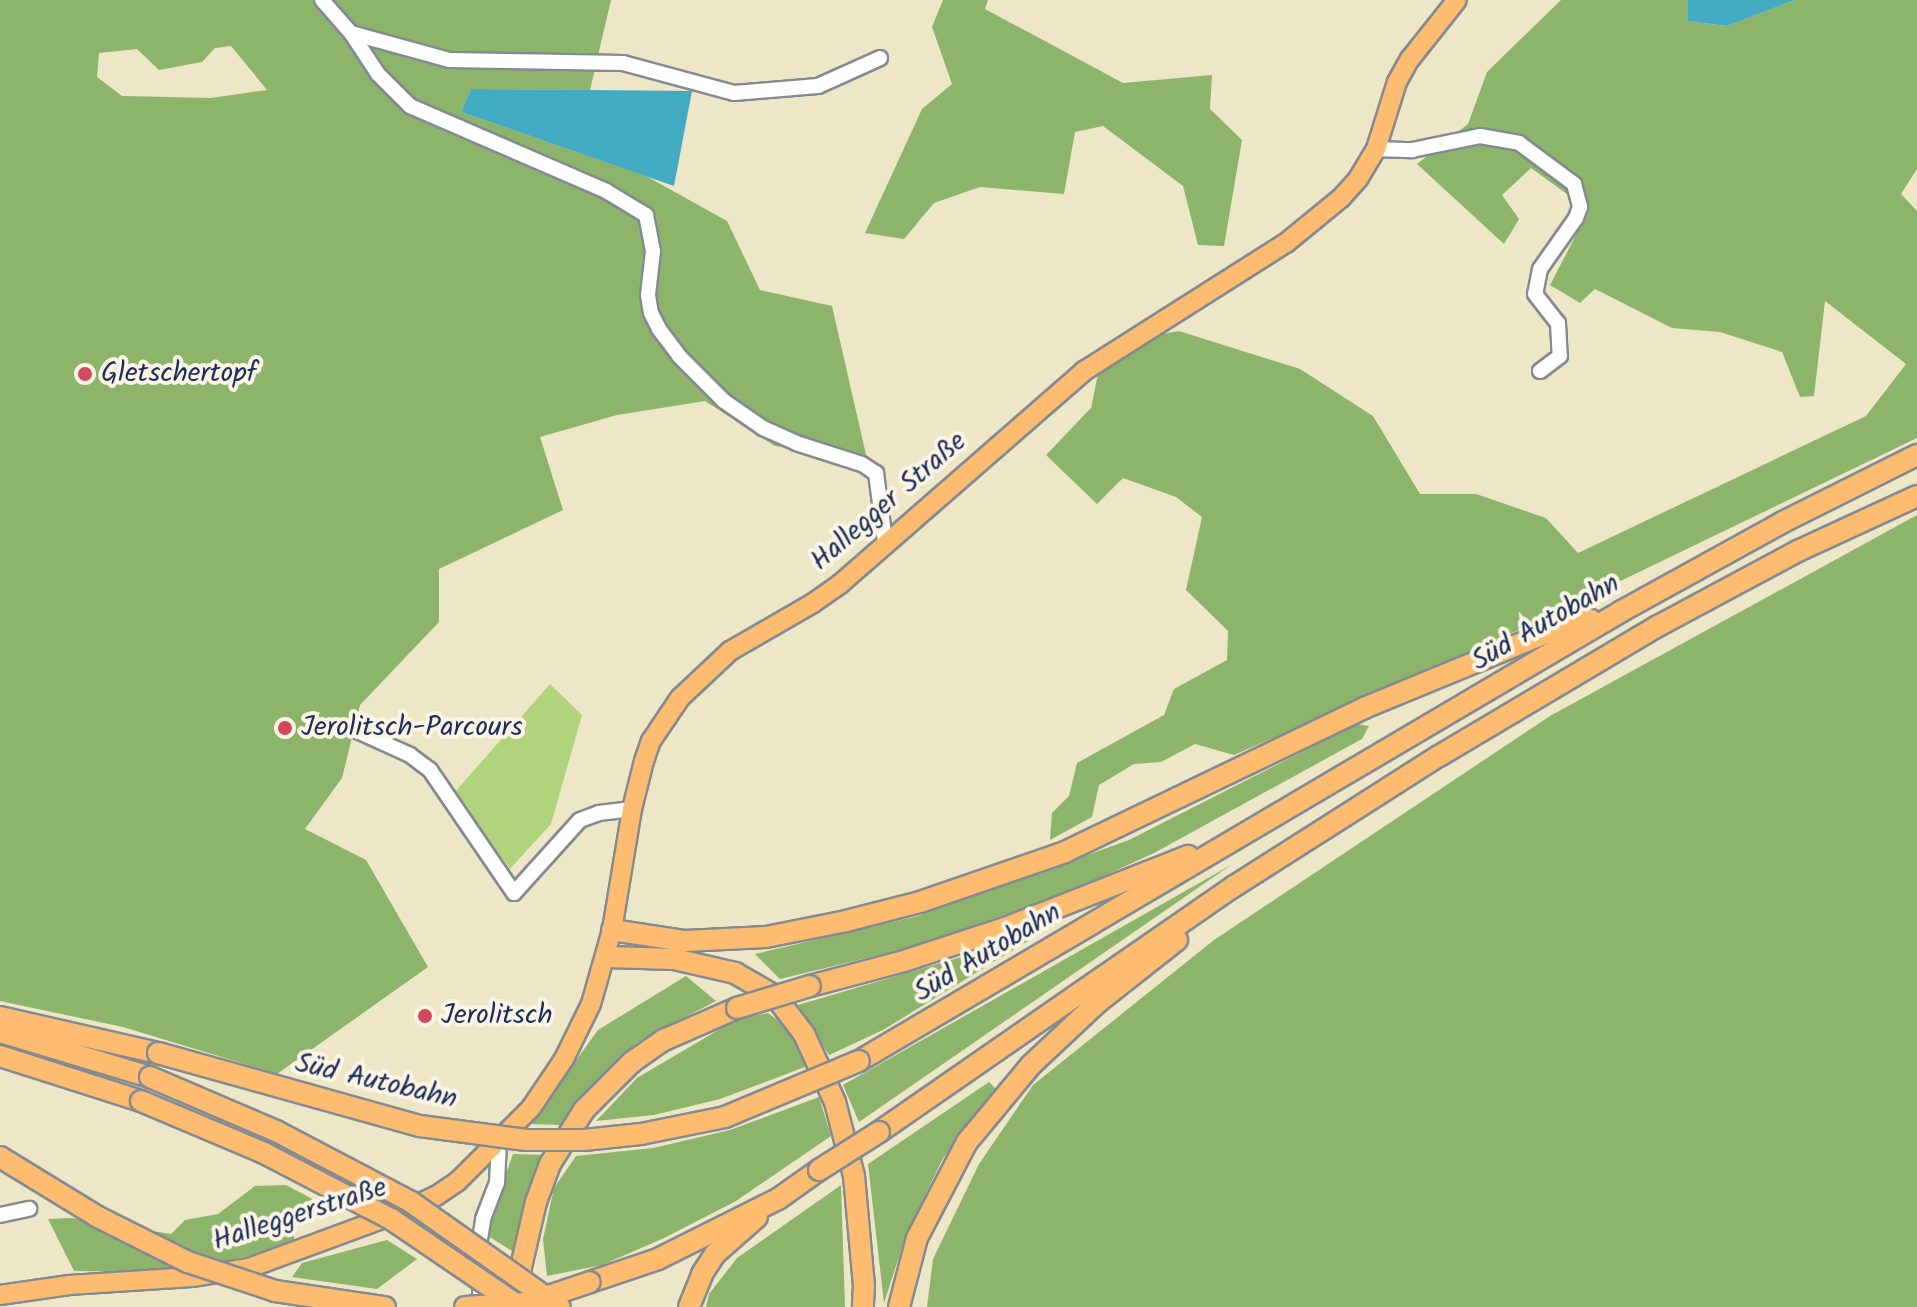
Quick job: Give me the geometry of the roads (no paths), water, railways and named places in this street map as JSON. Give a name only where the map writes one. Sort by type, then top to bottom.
[{"type":"highway","name":"Süd Autobahn","points":[[0,1017],[158,1053],[420,1126],[526,1140],[584,1140],[641,1134],[725,1117],[859,1061],[1622,611],[1783,522],[1917,455]]},
{"type":"highway","name":"Süd Autobahn","points":[[465,1307],[528,1303],[658,1259],[778,1199],[1233,887],[1439,756],[1658,626],[1798,551],[1917,496]]},
{"type":"highway","points":[[612,930],[685,941],[766,937],[920,902],[1065,852],[1364,708],[1546,633],[1622,611]]},
{"type":"highway","points":[[520,1307],[521,1267],[536,1202],[550,1164],[584,1110],[632,1062],[664,1040],[737,1008],[904,961],[1005,928],[1149,869],[1222,845]]},
{"type":"highway","points":[[899,1307],[917,1238],[967,1142],[993,1109],[1031,1065],[1097,1003],[1179,939],[1233,887]]},
{"type":"highway","points":[[606,957],[674,959],[735,973],[775,996],[804,1034],[835,1102],[854,1176],[863,1307]]},
{"type":"highway","points":[[0,1032],[150,1077],[276,1131],[411,1202],[560,1307]]},
{"type":"highway","points":[[0,1056],[141,1101],[264,1153],[391,1219],[520,1307]]},
{"type":"highway","points":[[0,1157],[98,1217],[202,1267],[275,1291],[385,1307]]},
{"type":"highway","points":[[689,1307],[702,1274],[715,1254],[778,1199]]},
{"type":"main road","name":"Hallegger Straße","points":[[499,1141],[531,1108],[564,1059],[591,1004],[606,957],[632,809],[651,741],[697,678],[730,651],[822,597],[1084,371],[1286,243],[1350,189],[1376,149],[1397,82],[1410,59],[1457,0]]},
{"type":"main road","name":"Halleggerstraße","points":[[0,1295],[69,1285],[192,1277],[249,1268],[436,1196],[457,1182],[499,1141]]},
{"type":"street","points":[[322,0],[351,33],[378,74],[420,112],[606,191],[646,215],[653,251],[648,295],[651,313],[665,338],[724,401],[763,428],[796,443],[862,464],[876,473],[885,541]]},
{"type":"street","points":[[351,33],[449,60],[623,63],[734,93],[818,86],[880,58]]},
{"type":"street","points":[[1376,149],[1412,150],[1480,136],[1519,143],[1574,184],[1580,207],[1576,218],[1540,269],[1535,294],[1558,323],[1560,356],[1540,371]]},
{"type":"street","points":[[357,731],[410,755],[430,770],[514,893],[580,820],[599,813],[632,809]]},
{"type":"street","points":[[481,1307],[479,1243],[497,1183],[499,1141]]},
{"type":"street","points":[[0,1215],[29,1209]]},
{"type":"water","points":[[1688,0],[1795,0],[1727,26],[1688,21]]},
{"type":"water","points":[[471,89],[692,91],[674,186],[461,112]]},
{"type":"place","name":"Gletschertopf","points":[[85,374]]},
{"type":"place","name":"Jerolitsch-Parcours","points":[[285,728]]},
{"type":"place","name":"Jerolitsch","points":[[425,1016]]}]
